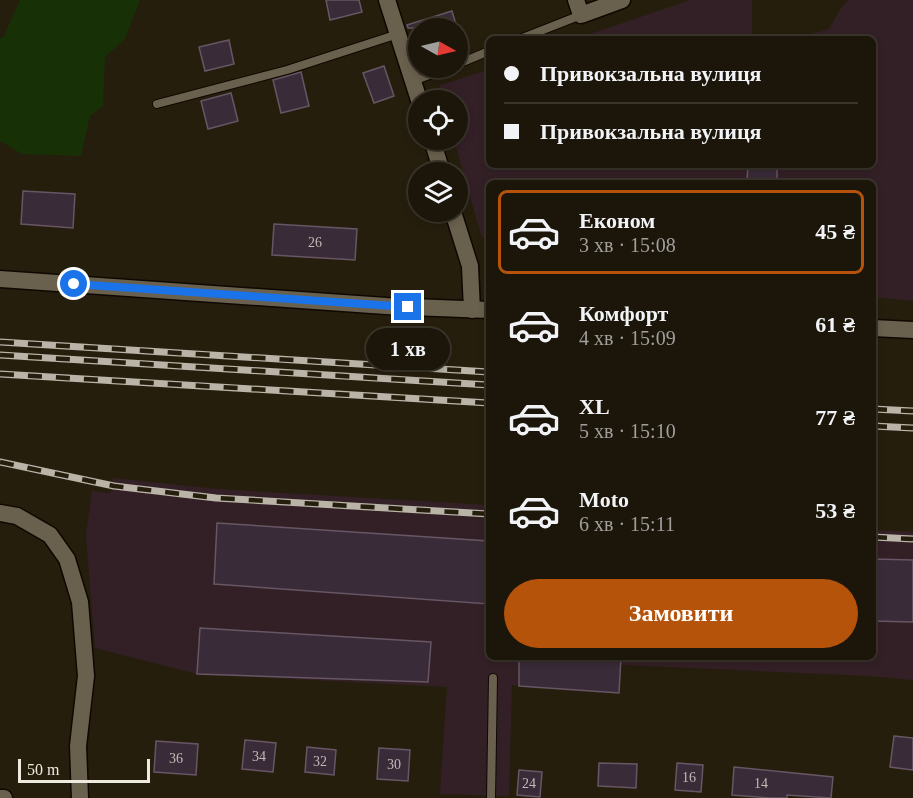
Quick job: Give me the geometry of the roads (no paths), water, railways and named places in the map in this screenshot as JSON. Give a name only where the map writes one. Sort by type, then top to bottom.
[{"type":"street","points":[[387,0],[416,90]]},
{"type":"street","points":[[579,7],[622,0]]},
{"type":"street","points":[[0,279],[386,306],[481,310],[456,222]]},
{"type":"street","points":[[876,328],[913,330]]},
{"type":"street","points":[[0,513],[17,516],[50,535],[67,559],[80,602],[86,676],[78,746],[80,798]]},
{"type":"lane","points":[[526,36],[579,7]]},
{"type":"lane","points":[[157,104],[287,70],[398,34]]},
{"type":"lane","points":[[468,60],[486,52]]},
{"type":"lane","points":[[413,81],[421,78]]},
{"type":"lane","points":[[491,798],[493,678]]},
{"type":"railway","points":[[0,342],[486,372]]},
{"type":"railway","points":[[0,355],[486,385]]},
{"type":"railway","points":[[0,374],[486,403]]},
{"type":"railway","points":[[876,409],[913,411]]},
{"type":"railway","points":[[876,426],[913,428]]},
{"type":"railway","points":[[0,462],[114,486],[216,498],[486,514]]},
{"type":"railway","points":[[876,537],[913,539]]}]
